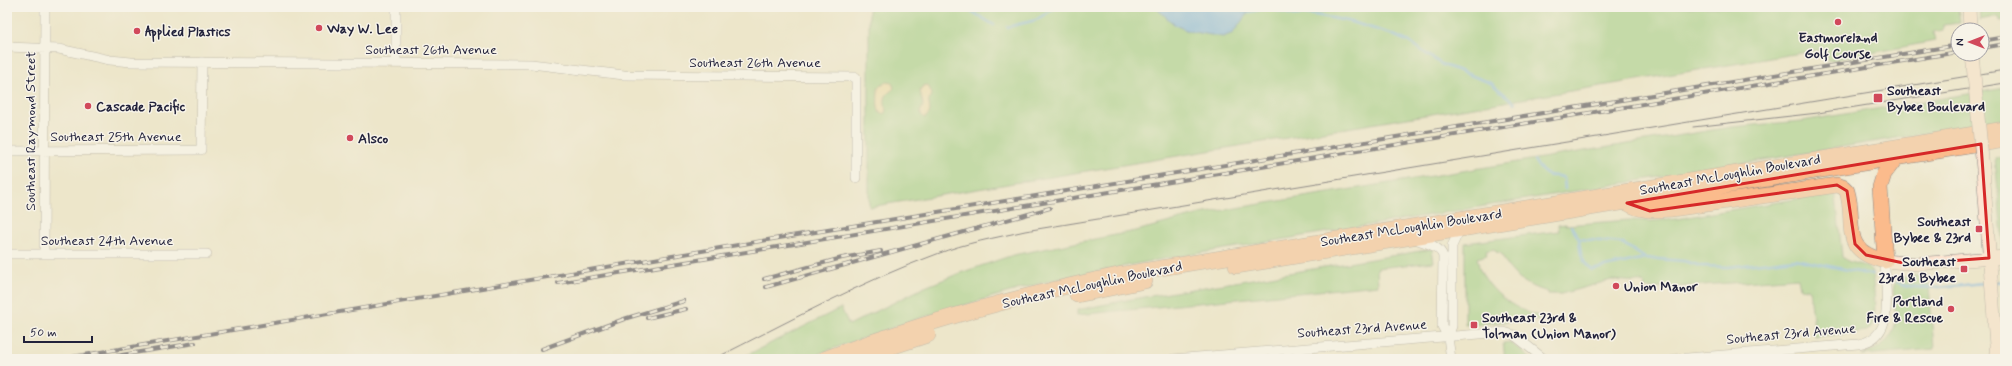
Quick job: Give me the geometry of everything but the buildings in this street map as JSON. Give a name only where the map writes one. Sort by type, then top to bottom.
[{"type":"highway","name":"Southeast McLoughlin Boulevard","points":[[855,359],[974,320],[1067,297],[1204,271],[1459,230],[1568,207],[2005,128]]},
{"type":"highway","name":"Southeast McLoughlin Boulevard","points":[[824,359],[968,312],[1061,287],[1118,276],[1270,250],[1568,207],[1627,203],[2005,140]]},
{"type":"highway","points":[[1627,203],[1638,209],[1650,211],[1837,185],[1843,187],[1847,191],[1851,228],[1858,250],[1866,255],[1884,261],[1880,187],[1884,174],[1896,158]]},
{"type":"main road","points":[[1969,11],[1970,22]]},
{"type":"main road","points":[[1973,62],[1983,169],[1996,359]]},
{"type":"main road","points":[[1884,261],[1917,264],[2005,257]]},
{"type":"street","name":"Southeast Raymond Street","points":[[44,254],[45,7]]},
{"type":"street","points":[[396,7],[396,63]]},
{"type":"street","name":"Southeast 26th Avenue","points":[[7,47],[45,48],[120,61],[537,64],[624,75],[856,77],[856,178]]},
{"type":"street","name":"Southeast 25th Avenue","points":[[7,151],[201,150],[202,62]]},
{"type":"street","points":[[1448,338],[1452,326],[1452,246],[1459,230]]},
{"type":"street","points":[[1414,238],[1436,247],[1441,251],[1443,256],[1442,326],[1448,338],[1452,359]]},
{"type":"street","name":"Southeast 24th Avenue","points":[[7,254],[207,254]]},
{"type":"street","name":"Southeast 23rd Avenue","points":[[1676,359],[1850,345],[1870,341],[1880,334],[1886,317],[1884,261]]},
{"type":"street","name":"Southeast 23rd Avenue","points":[[1173,359],[1509,332],[1544,359]]},
{"type":"highlighted area","points":[[1981,144],[1989,258],[1908,264],[1866,255],[1855,244],[1847,191],[1837,185],[1650,211],[1627,203]]},
{"type":"green space","name":"Eastmoreland Golf Course","points":[[869,7],[1958,7],[1960,22],[1950,22],[1950,24],[1943,25],[1943,30],[1933,32],[1935,41],[1828,61],[1825,49],[869,207]]},
{"type":"green space","points":[[1979,7],[2005,7],[2005,20],[2000,21],[1999,16],[1980,20]]},
{"type":"green space","points":[[2005,88],[2005,120],[1152,261],[1053,280],[999,295],[917,319],[804,359],[739,359],[841,308],[849,325],[925,287],[1013,255],[1136,231],[1200,214],[1731,127],[1802,121]]},
{"type":"green space","points":[[2005,157],[2005,270],[1995,158]]},
{"type":"green space","points":[[1832,193],[1836,197],[1842,257],[1849,262],[1862,265],[1870,269],[1872,272],[1875,312],[1871,326],[1867,331],[1815,337],[1810,292],[1808,289],[1800,288],[1798,278],[1648,289],[1644,288],[1645,284],[1641,282],[1611,280],[1561,294],[1548,294],[1548,292],[1533,287],[1519,279],[1508,267],[1501,253],[1496,252],[1494,249],[1486,251],[1487,255],[1477,258],[1480,270],[1485,279],[1506,301],[1524,311],[1543,317],[1543,319],[1465,325],[1465,243],[1559,231],[1558,225],[1629,220],[1651,221],[1676,219]]},
{"type":"green space","points":[[1432,249],[1434,262],[1377,268],[1378,285],[1077,315],[1077,310],[1127,300]]},
{"type":"green space","points":[[1928,275],[1934,349],[1862,355],[1880,346],[1890,336],[1895,326],[1896,315],[1894,286],[1898,280],[1908,276]]},
{"type":"green space","points":[[1510,342],[1531,359],[1505,359],[1503,343]]},
{"type":"sand","points":[[886,82],[892,83],[894,88],[887,94],[885,101],[886,111],[885,113],[881,114],[878,106],[878,89],[880,85]]},
{"type":"sand","points":[[928,85],[932,94],[929,101],[930,112],[924,118],[920,113],[923,105],[920,90],[923,86]]},
{"type":"water","points":[[1155,7],[1252,7],[1233,33],[1223,37],[1188,31],[1175,25]]},
{"type":"waterway","points":[[959,7],[971,11],[994,25]]},
{"type":"waterway","points":[[1007,27],[1036,20],[1056,7]]},
{"type":"waterway","points":[[1249,12],[1268,8],[1294,15],[1310,14],[1348,21],[1391,34],[1409,42],[1441,64],[1491,83],[1515,103]]},
{"type":"waterway","points":[[1534,160],[1546,174],[1564,178],[1565,189]]},
{"type":"waterway","points":[[1571,226],[1579,239],[1622,243],[1645,258],[1684,261],[1701,266],[1728,267],[1795,259],[1872,275]]},
{"type":"waterway","points":[[1579,239],[1583,260],[1592,270],[1645,258]]},
{"type":"waterway","points":[[1996,282],[2005,281]]},
{"type":"waterway","points":[[1897,282],[1908,286],[1930,288],[1987,283]]},
{"type":"tram line","points":[[714,359],[824,303],[880,277],[948,250],[991,238],[1025,231],[2005,70]]},
{"type":"tram line","points":[[1693,127],[1818,113],[2005,83]]},
{"type":"railway","points":[[1990,40],[2005,37]]},
{"type":"railway","points":[[1990,47],[2005,44]]},
{"type":"railway","points":[[60,359],[785,237],[1950,46]]},
{"type":"railway","points":[[558,283],[1950,53]]},
{"type":"railway","points":[[766,287],[1050,208]]},
{"type":"railway","points":[[764,279],[842,258],[881,251]]},
{"type":"railway","points":[[542,349],[627,318],[684,301]]},
{"type":"railway","points":[[647,318],[686,309]]},
{"type":"railway","points":[[97,359],[195,343]]},
{"type":"place","name":"Eastmoreland Golf Course","points":[[1838,22]]},
{"type":"place","name":"Way W. Lee","points":[[319,28]]},
{"type":"place","name":"Applied Plastics","points":[[137,31]]},
{"type":"place","name":"Southeast Bybee Boulevard","points":[[1878,98]]},
{"type":"place","name":"Cascade Pacific","points":[[88,106]]},
{"type":"place","name":"Alsco","points":[[350,138]]},
{"type":"place","name":"Southeast Bybee & 23rd","points":[[1979,229]]},
{"type":"place","name":"Southeast 23rd & Bybee","points":[[1964,269]]},
{"type":"place","name":"Union Manor","points":[[1616,286]]},
{"type":"place","name":"Portland Fire & Rescue","points":[[1951,309]]},
{"type":"place","name":"Southeast 23rd & Tolman (Union Manor)","points":[[1474,325]]}]
